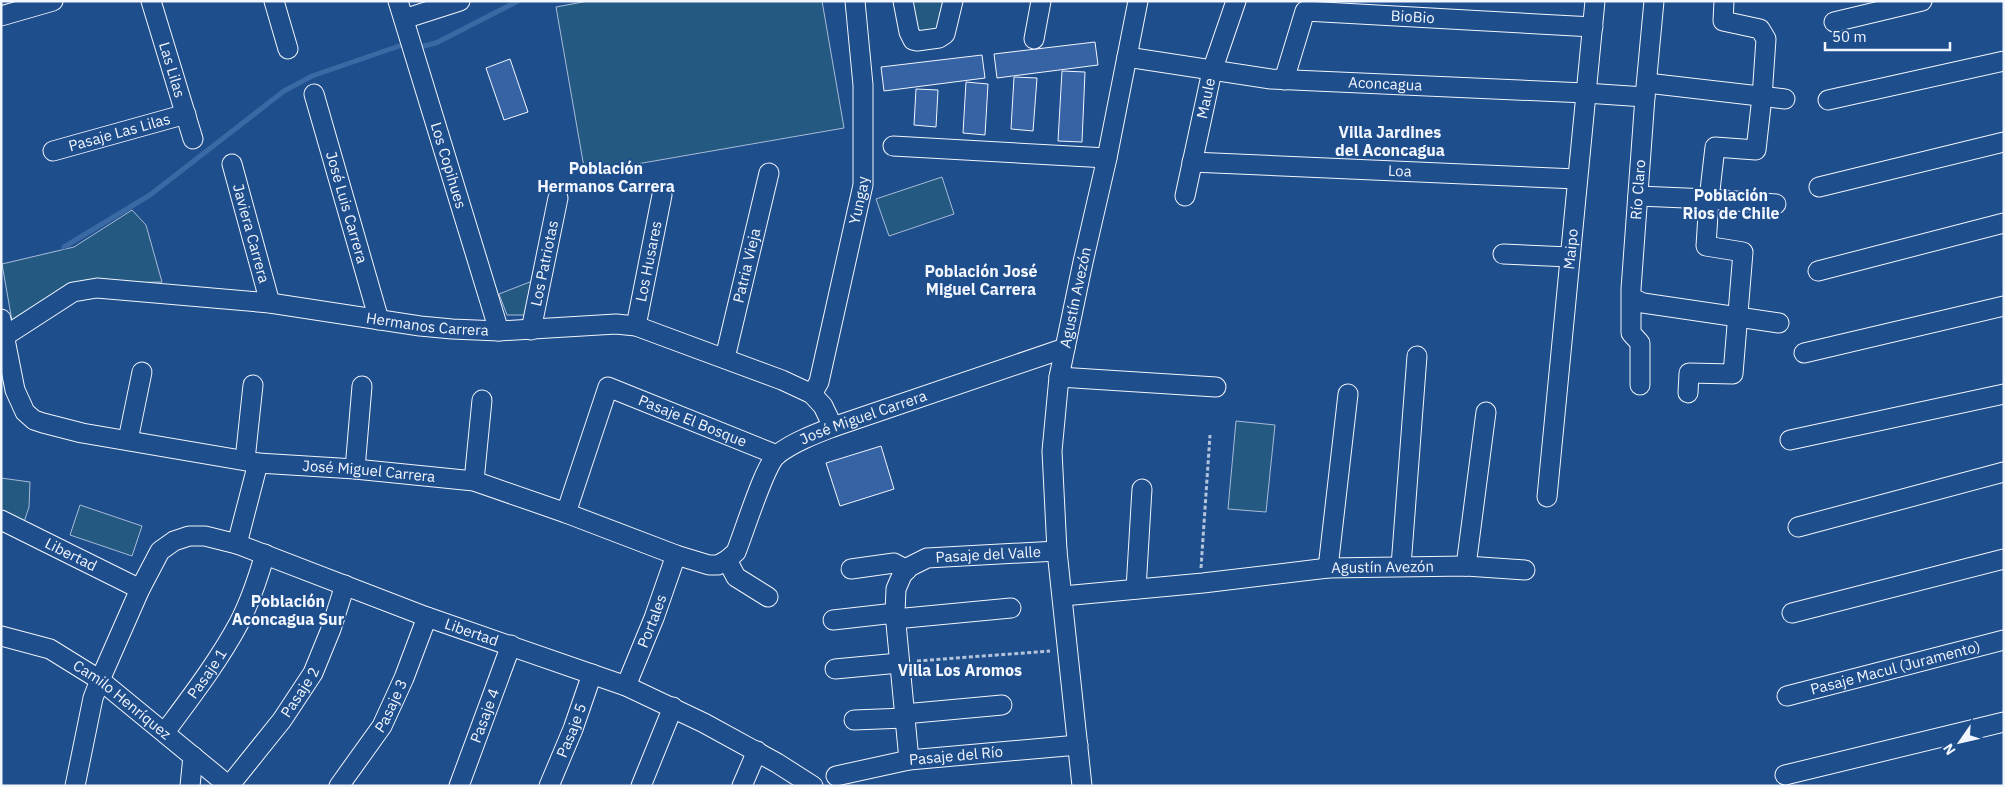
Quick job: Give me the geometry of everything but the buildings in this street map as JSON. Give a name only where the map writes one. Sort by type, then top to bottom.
[{"type":"street","points":[[1,16],[52,1]]},
{"type":"street","name":"Las Lilas","points":[[150,1],[193,139]]},
{"type":"street","points":[[274,1],[288,49]]},
{"type":"street","points":[[401,10],[460,1]]},
{"type":"street","name":"Yungay","points":[[812,394],[819,382],[863,184],[863,85],[855,1]]},
{"type":"street","points":[[903,1],[908,32],[913,40],[917,41],[939,38],[945,34],[953,1]]},
{"type":"street","points":[[1034,39],[1041,1]]},
{"type":"street","name":"Agustín Avezón","points":[[1082,786],[1057,551],[1052,451],[1065,348],[1107,158],[1138,1]]},
{"type":"street","name":"Maule","points":[[1185,196],[1212,70],[1236,1]]},
{"type":"street","name":"Maipo","points":[[1547,497],[1595,1]]},
{"type":"street","name":"Río Claro","points":[[1640,385],[1640,343],[1631,333],[1632,298],[1638,196],[1654,1]]},
{"type":"street","points":[[1688,393],[1689,373],[1733,374],[1743,252],[1706,246],[1709,198],[1715,147],[1756,150],[1762,97],[1766,39],[1760,29],[1723,21],[1724,1]]},
{"type":"street","points":[[1834,22],[1922,1]]},
{"type":"street","name":"Los Copihues","points":[[401,10],[499,332]]},
{"type":"street","name":"BioBio","points":[[1284,80],[1305,11],[1593,27]]},
{"type":"street","name":"Aconcagua","points":[[1127,57],[1284,80],[1585,93],[1646,90],[1785,99]]},
{"type":"street","points":[[1828,100],[2004,61]]},
{"type":"street","name":"José Luis Carrera","points":[[314,94],[379,320]]},
{"type":"street","name":"Pasaje Las Lilas","points":[[53,151],[186,114]]},
{"type":"street","points":[[1818,187],[2004,142]]},
{"type":"street","points":[[893,146],[1107,158]]},
{"type":"street","name":"Loa","points":[[1192,162],[1577,179]]},
{"type":"street","name":"Javiera Carrera","points":[[232,164],[270,303]]},
{"type":"street","name":"Patria Vieja","points":[[726,358],[769,173]]},
{"type":"street","name":"Los Husares","points":[[636,326],[662,195]]},
{"type":"street","points":[[1638,196],[1709,198],[1776,204]]},
{"type":"street","name":"Los Patriotas","points":[[531,330],[558,198]]},
{"type":"street","points":[[1818,271],[2004,223]]},
{"type":"street","points":[[1503,254],[1570,257]]},
{"type":"street","name":"Hermanos Carrera","points":[[3,327],[74,292],[97,288],[270,303],[420,326],[499,332],[560,326],[616,324],[636,326],[726,358],[812,394],[823,406],[833,426]]},
{"type":"street","points":[[1632,298],[1643,303],[1779,323]]},
{"type":"street","points":[[1804,353],[2004,306]]},
{"type":"street","name":"José Miguel Carrera","points":[[3,327],[15,390],[25,412],[34,420],[82,432],[251,462],[474,480],[676,555],[709,565],[718,565],[727,560]]},
{"type":"street","name":"José Miguel Carrera","points":[[776,455],[833,426],[1065,348]]},
{"type":"street","points":[[1401,566],[1417,356]]},
{"type":"street","points":[[128,440],[142,372]]},
{"type":"street","points":[[1060,377],[1216,387]]},
{"type":"street","points":[[237,544],[251,462],[253,385]]},
{"type":"street","points":[[355,469],[362,386]]},
{"type":"street","name":"Pasaje El Bosque","points":[[566,513],[608,387],[776,455]]},
{"type":"street","points":[[1328,568],[1348,394]]},
{"type":"street","points":[[1790,440],[2004,394]]},
{"type":"street","points":[[474,480],[482,400]]},
{"type":"street","points":[[1466,566],[1486,412]]},
{"type":"street","points":[[768,597],[736,577],[727,560],[736,552],[762,480],[776,455]]},
{"type":"street","points":[[1798,527],[2004,472]]},
{"type":"street","points":[[1136,589],[1142,489]]},
{"type":"street","name":"Libertad","points":[[1,520],[140,589]]},
{"type":"street","name":"Libertad","points":[[75,786],[93,698],[140,589],[160,551],[174,541],[188,536],[205,536],[237,544],[427,617],[626,686],[673,707],[756,751],[813,786]]},
{"type":"street","name":"Pasaje del Valle","points":[[906,570],[927,558],[1057,551]]},
{"type":"street","name":"Pasaje 1","points":[[165,732],[201,684],[239,623],[265,554]]},
{"type":"street","name":"Portales","points":[[626,686],[654,618],[676,555]]},
{"type":"street","points":[[1792,613],[2004,559]]},
{"type":"street","points":[[851,568],[894,563],[906,570],[896,588],[895,616],[909,760]]},
{"type":"street","name":"Agustín Avezón","points":[[1063,596],[1328,568],[1466,566],[1525,570]]},
{"type":"street","name":"Pasaje 2","points":[[229,786],[282,720],[313,673],[331,629],[345,585]]},
{"type":"street","points":[[833,620],[1011,608]]},
{"type":"street","name":"Pasaje 3","points":[[339,786],[382,726],[404,678],[427,617]]},
{"type":"street","name":"Camilo Henríquez","points":[[1,636],[50,649],[100,680],[229,786]]},
{"type":"street","name":"Pasaje Macul (Juramento)","points":[[1787,696],[2004,640]]},
{"type":"street","name":"Pasaje 4","points":[[459,786],[511,645]]},
{"type":"street","points":[[835,669],[899,663]]},
{"type":"street","name":"Pasaje 5","points":[[549,786],[573,728],[592,674]]},
{"type":"street","points":[[854,720],[1002,705]]},
{"type":"street","points":[[641,786],[673,707]]},
{"type":"street","points":[[1785,775],[2004,722]]},
{"type":"street","name":"Pasaje del Río","points":[[836,776],[909,760],[1078,744]]},
{"type":"street","points":[[742,786],[756,751]]},
{"type":"street","points":[[190,786],[193,756]]},
{"type":"path","points":[[1200,583],[1210,435]]},
{"type":"path","points":[[899,663],[1068,650]]},
{"type":"shaded area","points":[[588,1],[822,1],[844,128],[585,173],[556,7]]},
{"type":"shaded area","points":[[909,1],[947,1],[941,32],[916,35]]},
{"type":"shaded area","points":[[942,177],[954,214],[889,236],[876,199]]},
{"type":"shaded area","points":[[132,210],[146,225],[162,282],[67,284],[12,321],[2,264],[74,247]]},
{"type":"shaded area","points":[[535,280],[529,315],[507,315],[499,294]]},
{"type":"shaded area","points":[[1236,421],[1275,425],[1266,512],[1228,509]]},
{"type":"shaded area","points":[[1,478],[30,482],[29,507],[24,522],[1,510]]},
{"type":"shaded area","points":[[80,505],[142,526],[132,556],[70,535]]},
{"type":"waterway","points":[[424,46],[436,43],[518,1]]},
{"type":"waterway","points":[[64,247],[150,195],[284,91],[312,76],[402,45]]},
{"type":"district","name":"Villa Jardines del Aconcagua","points":[[1390,141]]},
{"type":"district","name":"Población Hermanos Carrera","points":[[606,177]]},
{"type":"district","name":"Población Rios de Chile","points":[[1731,204]]},
{"type":"district","name":"Población José Miguel Carrera","points":[[981,280]]},
{"type":"district","name":"Población Aconcagua Sur","points":[[288,610]]},
{"type":"district","name":"Villa Los Aromos","points":[[960,670]]}]
